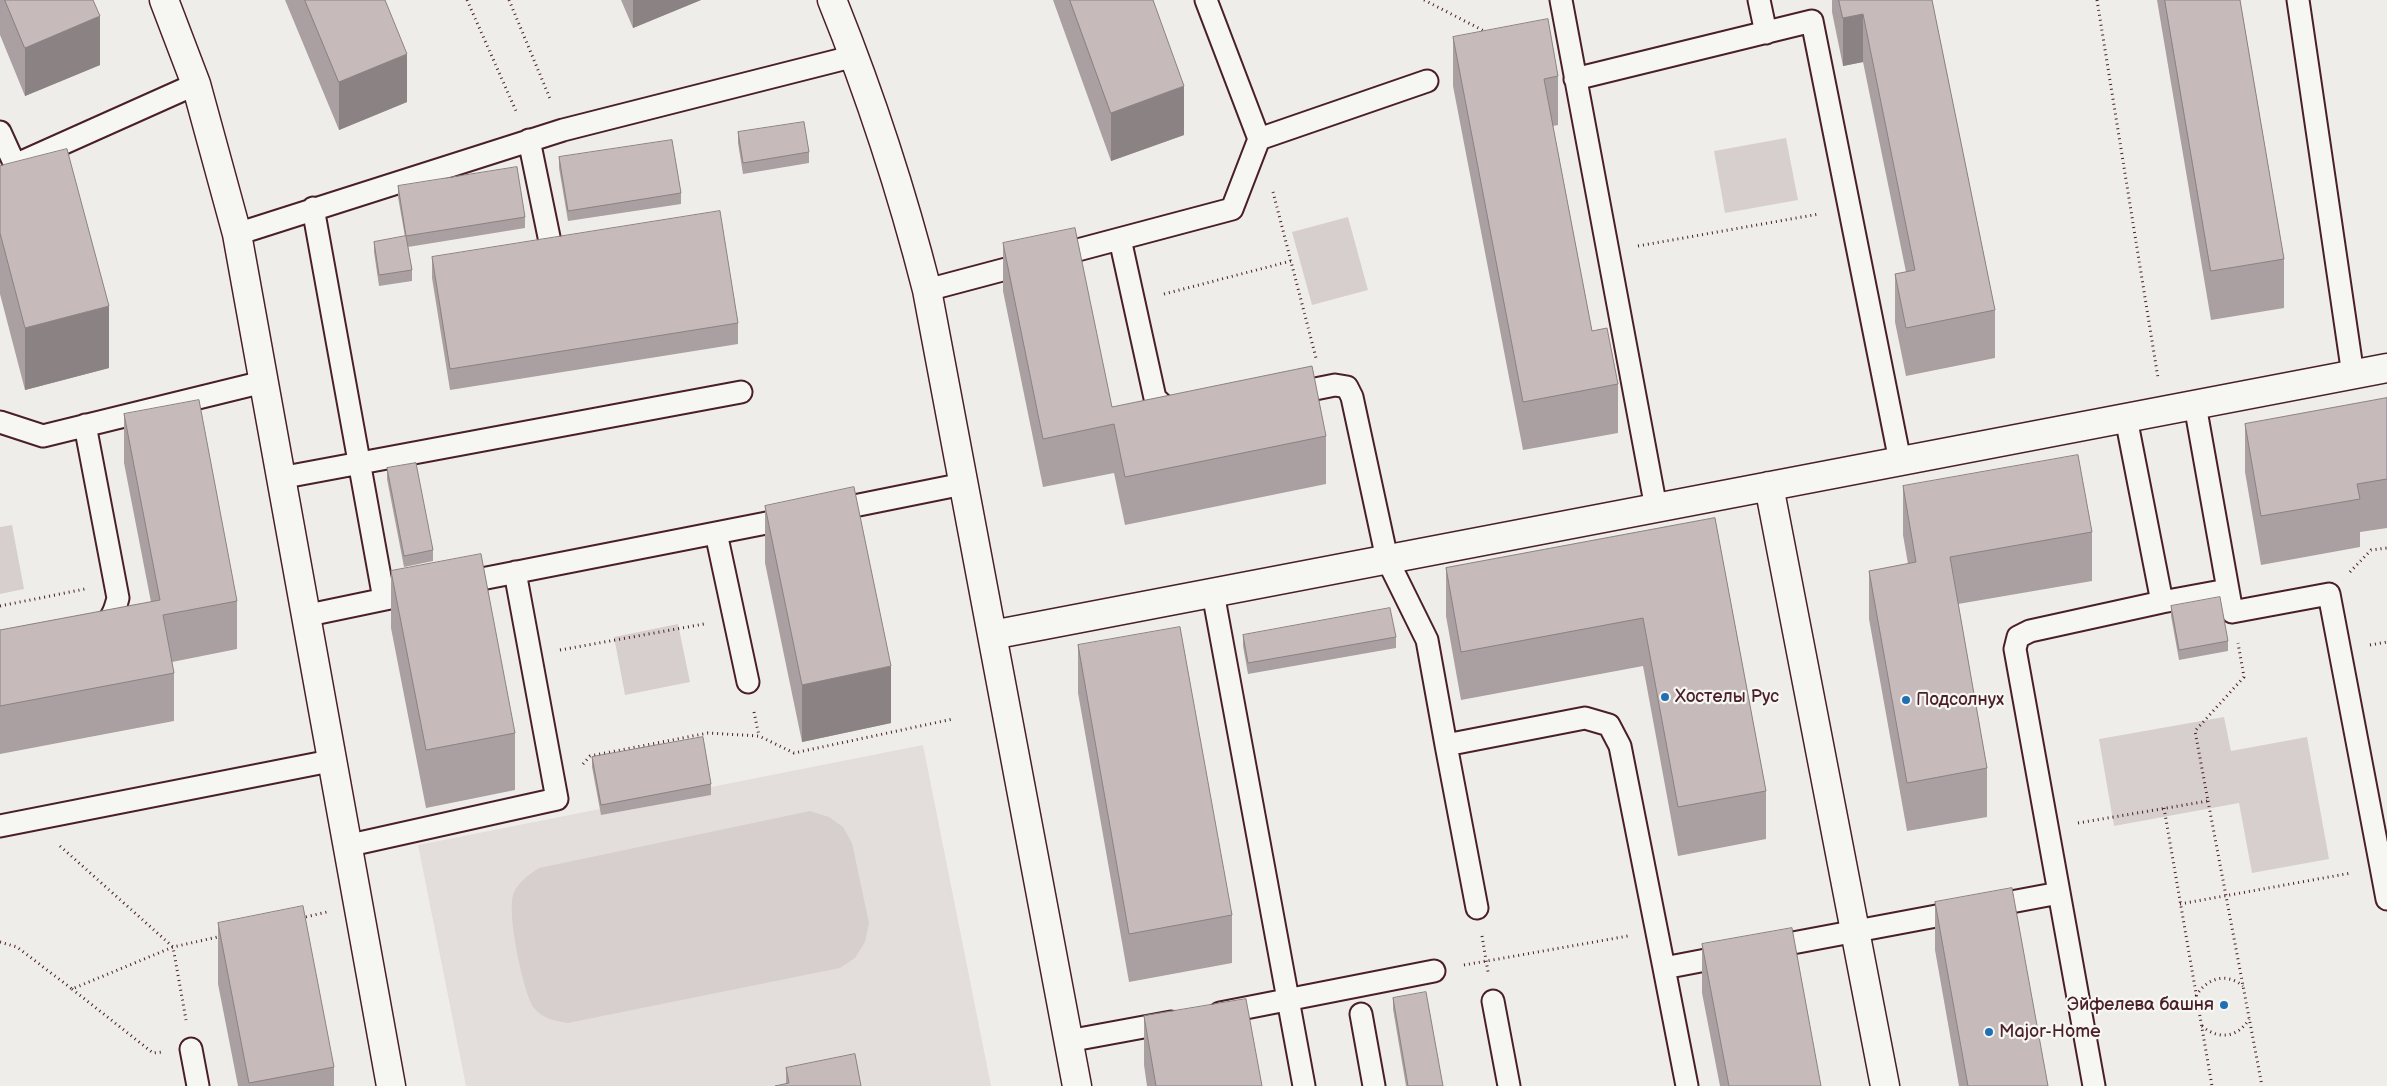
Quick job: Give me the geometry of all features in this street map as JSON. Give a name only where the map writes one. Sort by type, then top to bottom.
[{"type":"street","points":[[164,0],[196,84],[236,234],[390,1086]]},
{"type":"street","points":[[832,0],[855,56],[914,237],[927,290],[1076,1086]]},
{"type":"street","points":[[992,635],[2387,368]]},
{"type":"street","points":[[1769,486],[1885,1086]]},
{"type":"lane","points":[[927,290],[1232,209],[1259,139],[1206,0]]},
{"type":"lane","points":[[1561,0],[1656,508]]},
{"type":"lane","points":[[1759,0],[1766,33]]},
{"type":"lane","points":[[2298,0],[2353,375]]},
{"type":"lane","points":[[1575,79],[1812,21],[1900,461]]},
{"type":"lane","points":[[236,234],[563,130],[855,56]]},
{"type":"lane","points":[[1259,139],[1427,80]]},
{"type":"lane","points":[[0,132],[15,165],[196,84]]},
{"type":"lane","points":[[529,140],[549,237]]},
{"type":"lane","points":[[313,208],[384,599]]},
{"type":"lane","points":[[1120,239],[1155,398],[1170,412],[1188,415],[1198,413]]},
{"type":"lane","points":[[0,422],[43,436],[263,382]]},
{"type":"lane","points":[[1275,397],[1335,385],[1347,387],[1352,397],[1388,559],[1427,640],[1476,908]]},
{"type":"lane","points":[[280,478],[741,392]]},
{"type":"lane","points":[[2196,404],[2232,612],[2329,594],[2384,866],[2387,899]]},
{"type":"lane","points":[[2126,418],[2162,602]]},
{"type":"lane","points":[[82,630],[101,626],[114,614],[118,598],[85,425]]},
{"type":"lane","points":[[304,616],[515,572],[963,484]]},
{"type":"lane","points":[[716,533],[748,682]]},
{"type":"lane","points":[[346,846],[557,799],[515,572]]},
{"type":"lane","points":[[2094,1086],[2014,649],[2018,637],[2030,631],[2227,590]]},
{"type":"lane","points":[[1213,593],[1304,1086]]},
{"type":"lane","points":[[1446,744],[1585,718],[1609,725],[1620,746],[1687,1086]]},
{"type":"lane","points":[[0,826],[330,761]]},
{"type":"lane","points":[[1664,968],[2059,892]]},
{"type":"lane","points":[[1068,1041],[1434,971]]},
{"type":"lane","points":[[1493,1001],[1509,1086]]},
{"type":"lane","points":[[1361,1014],[1374,1086]]},
{"type":"lane","points":[[191,1049],[198,1086]]},
{"type":"path","points":[[467,0],[529,140]]},
{"type":"path","points":[[509,0],[563,130]]},
{"type":"path","points":[[1424,0],[1495,36]]},
{"type":"path","points":[[2097,0],[2164,411]]},
{"type":"path","points":[[1259,139],[1324,387]]},
{"type":"path","points":[[1608,251],[1850,209]]},
{"type":"path","points":[[1134,302],[1290,261]]},
{"type":"path","points":[[2329,594],[2372,550],[2387,548]]},
{"type":"path","points":[[0,606],[116,582]]},
{"type":"path","points":[[2232,612],[2244,677],[2195,731],[2262,1086]]},
{"type":"path","points":[[530,655],[734,618]]},
{"type":"path","points":[[557,799],[590,756],[708,733],[759,736],[794,753],[953,719]]},
{"type":"path","points":[[2048,828],[2208,801]]},
{"type":"path","points":[[2164,808],[2212,1086]]},
{"type":"path","points":[[0,942],[18,947],[152,1053],[191,1049],[173,947],[30,820]]},
{"type":"path","points":[[2180,904],[2384,866]]},
{"type":"path","points":[[299,918],[357,905]]},
{"type":"path","points":[[1476,908],[1493,1001]]},
{"type":"path","points":[[1434,971],[1656,931]]},
{"type":"path","points":[[72,990],[173,947],[231,934]]},
{"type":"path","points":[[2196,996],[2200,988],[2211,980],[2224,977],[2236,980],[2243,986]]},
{"type":"path","points":[[2202,1026],[2210,1033],[2222,1036],[2235,1034],[2245,1025],[2249,1018]]},
{"type":"shaded area","points":[[1786,138],[1798,200],[1725,213],[1714,151]]},
{"type":"shaded area","points":[[1348,217],[1368,290],[1312,305],[1292,232]]},
{"type":"shaded area","points":[[12,525],[24,589],[0,594],[0,527]]},
{"type":"shaded area","points":[[678,624],[690,682],[625,695],[614,637]]},
{"type":"shaded area","points":[[2224,717],[2231,751],[2307,737],[2329,859],[2252,873],[2239,803],[2114,826],[2099,739]]},
{"type":"shaded area","points":[[923,745],[991,1086],[466,1086],[418,845]]},
{"type":"shaded area","points":[[810,811],[829,817],[843,827],[852,843],[869,923],[865,942],[855,958],[840,968],[568,1023],[545,1017],[534,1008],[525,987],[517,953],[512,918],[513,895],[517,887],[531,873],[539,868]]},
{"type":"building","points":[[5,0],[93,0],[100,16],[25,48]]},
{"type":"building","points":[[305,0],[385,0],[407,54],[339,82]]},
{"type":"building","points":[[1070,0],[1153,0],[1184,86],[1111,113]]},
{"type":"building","points":[[1839,0],[1932,0],[1995,310],[1906,328],[1895,274],[1915,270],[1863,14],[1843,18]]},
{"type":"building","points":[[2165,0],[2240,0],[2284,259],[2211,271]]},
{"type":"building","points":[[1548,19],[1558,76],[1544,79],[1592,331],[1607,328],[1618,384],[1523,402],[1453,37]]},
{"type":"building","points":[[804,122],[809,152],[743,163],[738,132]]},
{"type":"building","points":[[672,140],[681,193],[568,211],[559,157]]},
{"type":"building","points":[[67,149],[109,306],[25,328],[0,233],[0,166]]},
{"type":"building","points":[[517,167],[525,217],[406,236],[398,186]]},
{"type":"building","points":[[720,211],[738,323],[450,369],[432,257]]},
{"type":"building","points":[[1075,228],[1112,407],[1312,366],[1326,436],[1125,477],[1114,424],[1043,439],[1003,243]]},
{"type":"building","points":[[406,236],[412,270],[379,275],[374,242]]},
{"type":"building","points":[[2387,398],[2387,479],[2357,484],[2360,499],[2261,516],[2245,424]]},
{"type":"building","points":[[199,400],[237,601],[163,615],[174,673],[0,706],[0,630],[160,600],[124,414]]},
{"type":"building","points":[[2078,455],[2092,532],[1950,557],[1987,768],[1907,783],[1869,571],[1916,562],[1903,486]]},
{"type":"building","points":[[416,463],[433,550],[404,556],[387,468]]},
{"type":"building","points":[[854,487],[891,666],[802,685],[765,506]]},
{"type":"building","points":[[1715,518],[1766,791],[1678,807],[1643,618],[1461,652],[1446,568]]},
{"type":"building","points":[[481,554],[515,733],[426,750],[391,571]]},
{"type":"building","points":[[2220,597],[2228,641],[2179,650],[2171,606]]},
{"type":"building","points":[[1390,608],[1396,637],[1248,663],[1243,635]]},
{"type":"building","points":[[1180,627],[1232,915],[1129,934],[1078,645]]},
{"type":"building","points":[[703,737],[711,784],[601,805],[592,757]]},
{"type":"building","points":[[2012,888],[2048,1086],[1968,1086],[1935,902]]},
{"type":"building","points":[[303,906],[334,1067],[249,1083],[218,923]]},
{"type":"building","points":[[1792,928],[1821,1086],[1729,1086],[1702,944]]},
{"type":"building","points":[[1426,992],[1443,1086],[1408,1086],[1393,998]]},
{"type":"building","points":[[1246,999],[1262,1086],[1156,1086],[1144,1016]]},
{"type":"building","points":[[855,1054],[861,1086],[775,1086],[789,1083],[786,1068]]},
{"type":"place","name":"Хостелы Рус","points":[[1665,697]]},
{"type":"place","name":"Подсолнух","points":[[1906,700]]},
{"type":"place","name":"Эйфелева башня","points":[[2224,1005]]},
{"type":"place","name":"Major-Home","points":[[1989,1032]]}]
